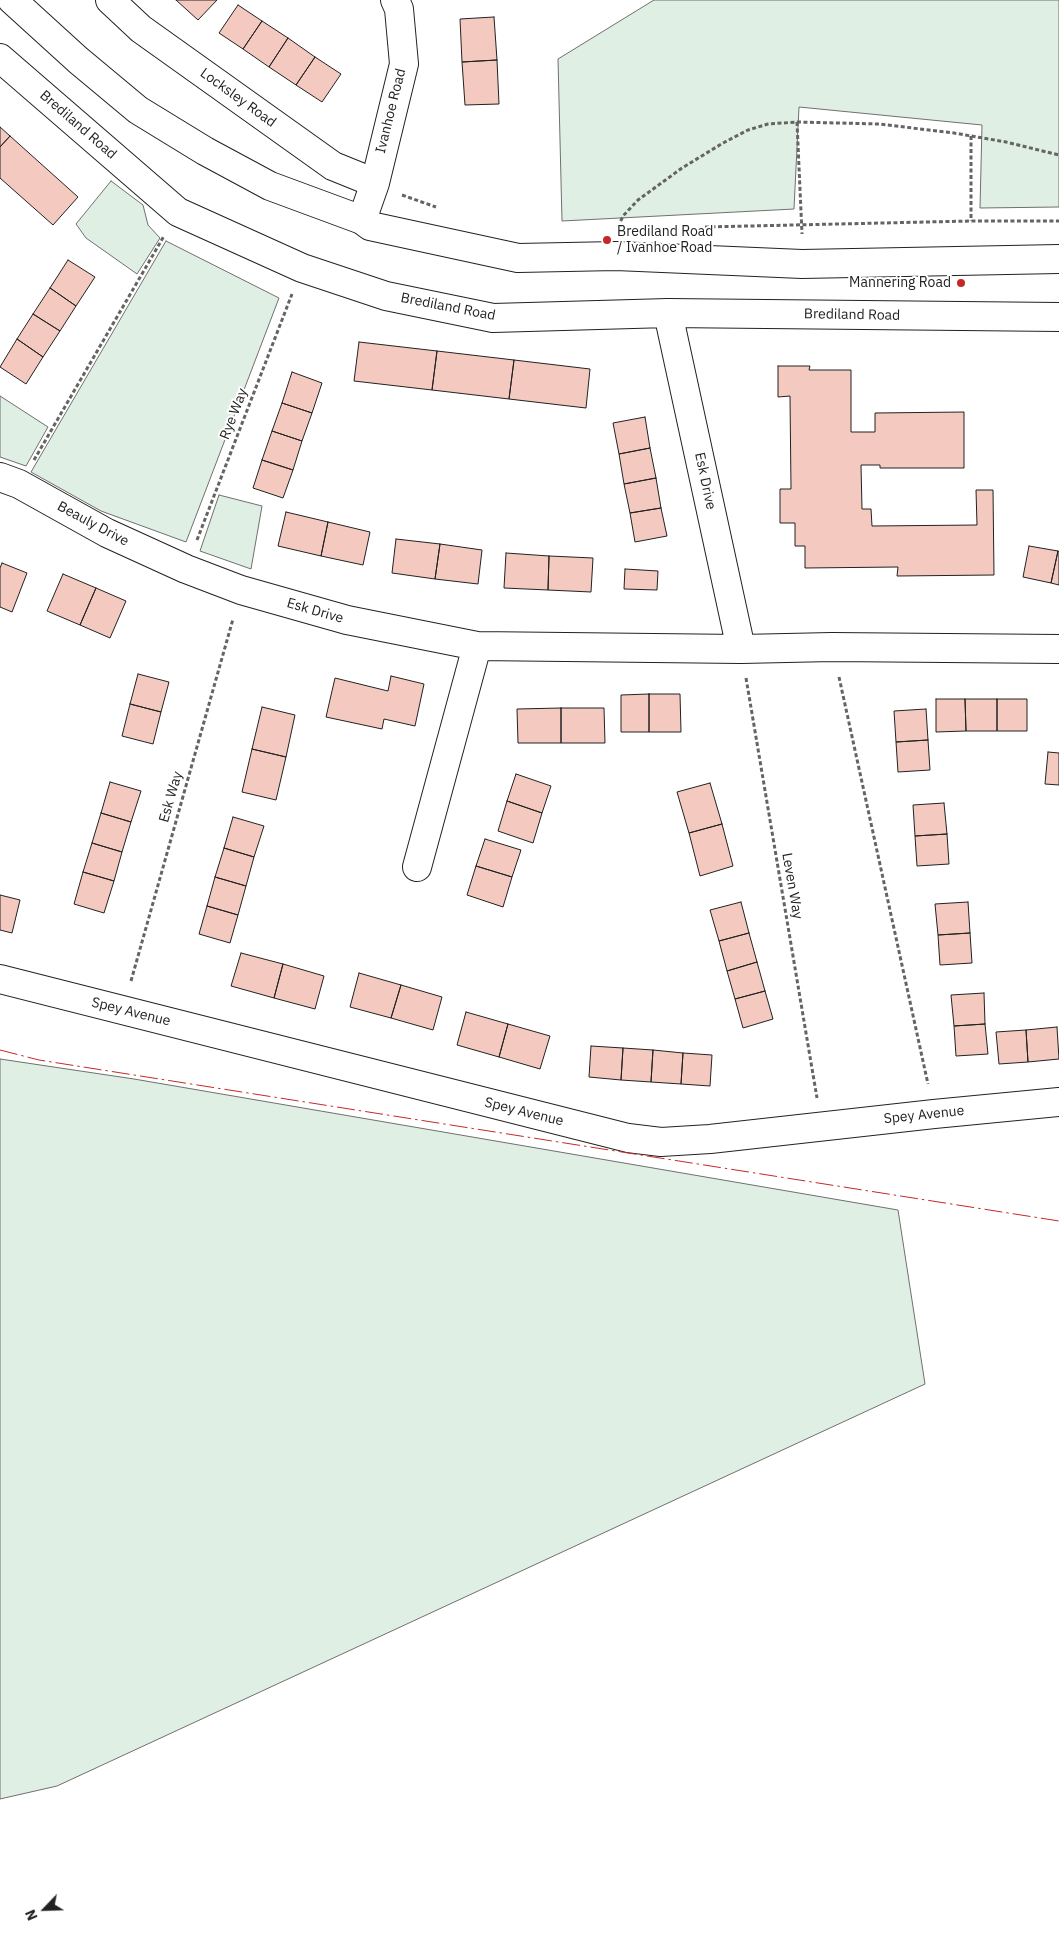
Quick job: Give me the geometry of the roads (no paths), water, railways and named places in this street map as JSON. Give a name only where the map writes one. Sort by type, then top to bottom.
[{"type":"street","points":[[12,0],[78,60],[138,110],[205,151],[270,186],[362,220],[370,226],[518,258],[616,256],[802,264],[1059,259]]},
{"type":"street","name":"Locksley Road","points":[[110,0],[141,29],[333,166],[375,183]]},
{"type":"street","name":"Ivanhoe Road","points":[[362,220],[375,183],[404,64],[398,9],[395,0]]},
{"type":"street","name":"Brediland Road","points":[[0,58],[178,212],[302,268],[386,296],[493,318],[668,313],[1059,317]]},
{"type":"street","name":"Esk Drive","points":[[668,313],[741,649]]},
{"type":"street","name":"Beauly Drive","points":[[10,481],[107,534],[186,569]]},
{"type":"street","name":"Esk Drive","points":[[186,569],[241,590],[347,620],[477,646],[741,649],[1059,649]]},
{"type":"street","points":[[417,867],[477,646]]},
{"type":"street","name":"Spey Avenue","points":[[0,979],[628,1138],[661,1142],[710,1139],[1059,1102]]},
{"type":"place","name":"Brediland Road / Ivanhoe Road","points":[[607,240]]},
{"type":"place","name":"Mannering Road","points":[[961,283]]}]
